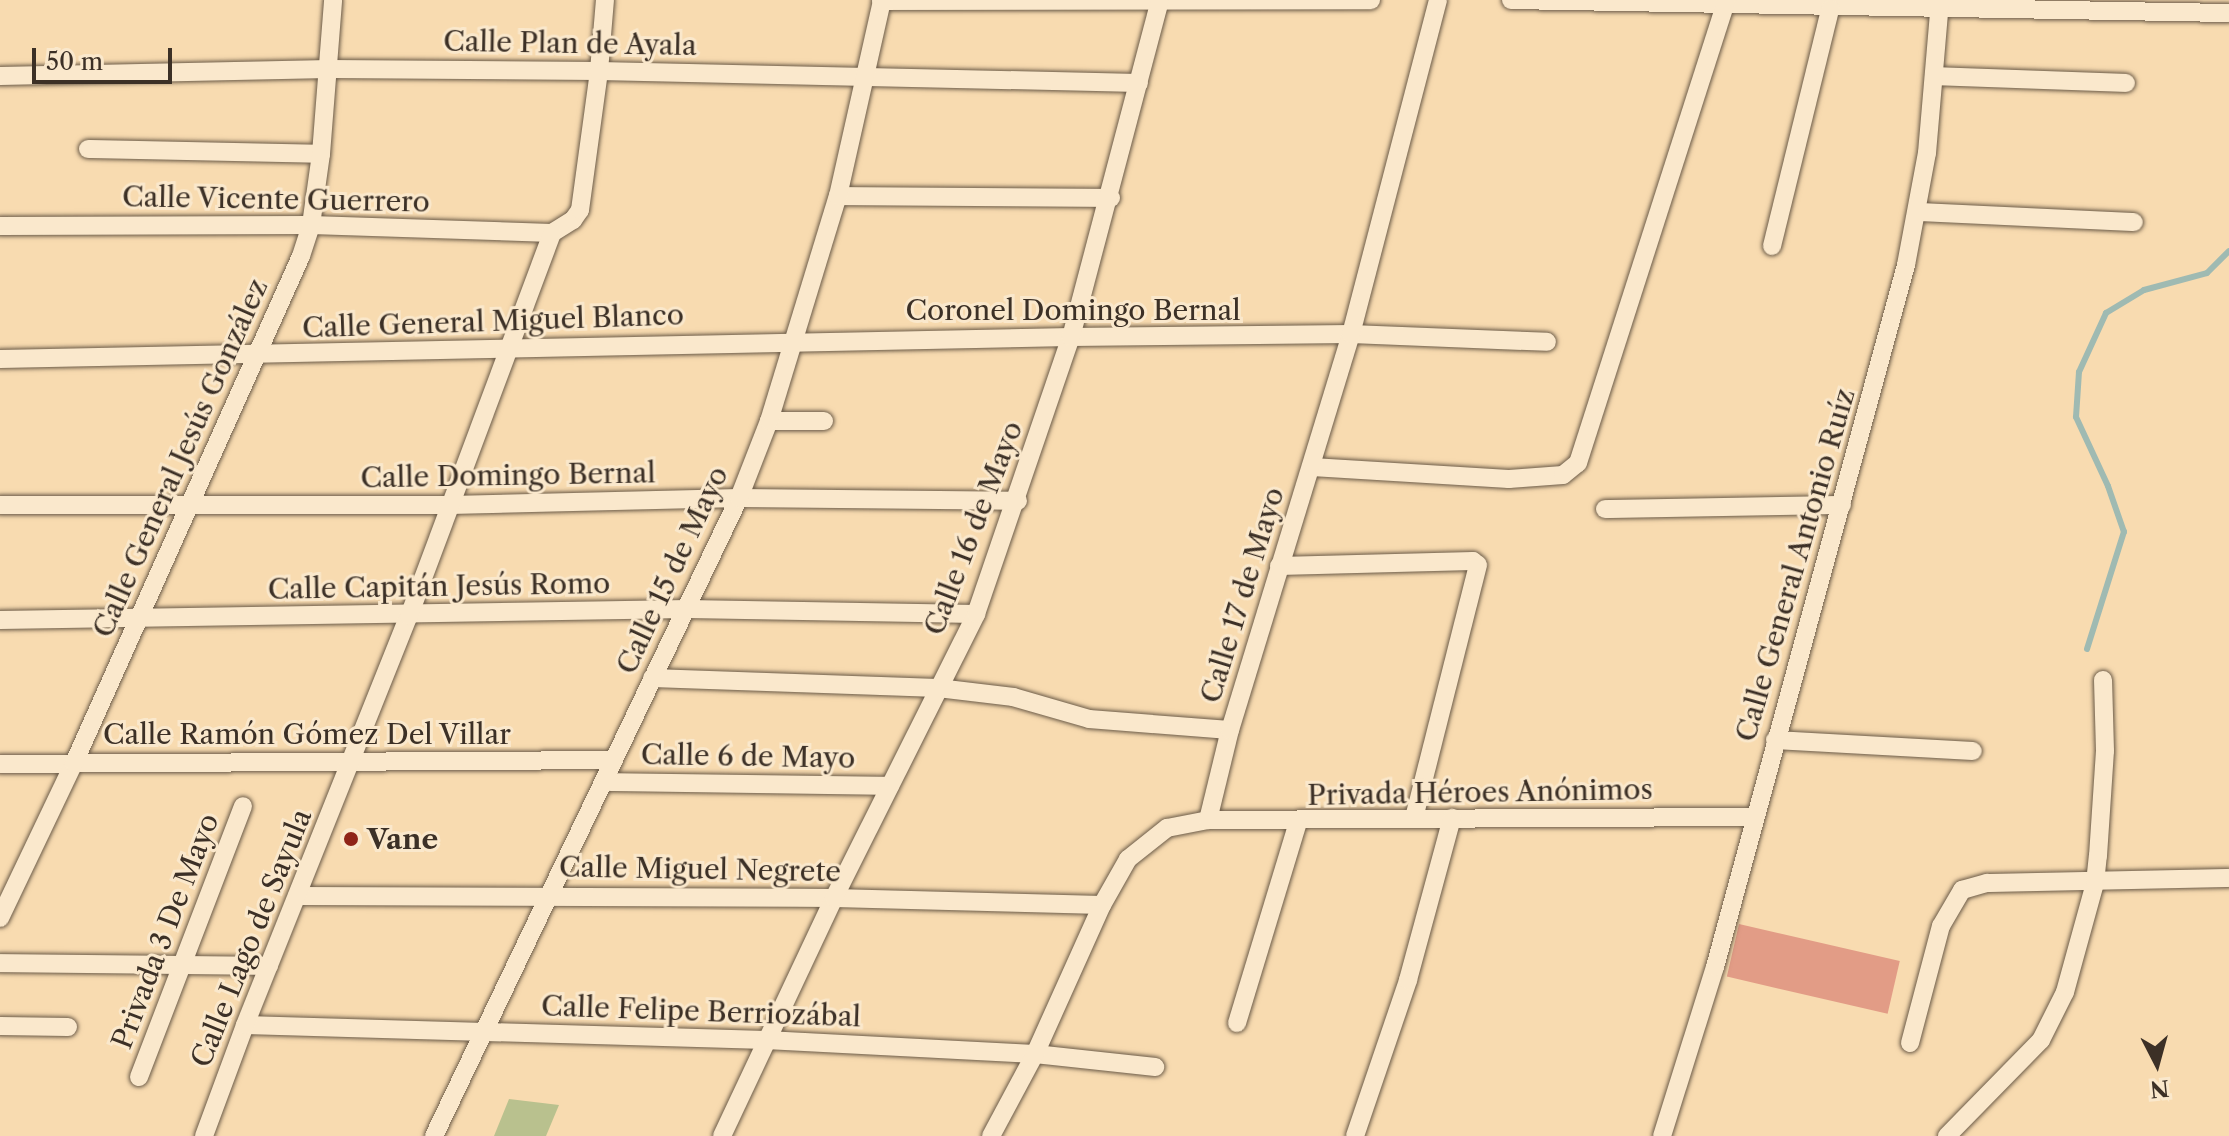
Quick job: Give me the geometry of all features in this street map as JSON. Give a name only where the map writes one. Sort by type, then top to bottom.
[{"type":"street","name":"Calle General Jesús González","points":[[0,918],[74,763],[284,298],[311,225],[321,154],[333,0]]},
{"type":"street","points":[[552,233],[565,226],[580,210],[599,71],[605,0]]},
{"type":"street","points":[[882,1],[1371,0]]},
{"type":"street","name":"Calle 17 de Mayo","points":[[1208,820],[1230,730],[1351,334],[1438,0]]},
{"type":"street","points":[[1511,0],[1726,2],[1830,9],[1940,4],[2229,13]]},
{"type":"street","name":"Calle 15 de Mayo","points":[[434,1136],[739,498],[769,421],[838,196],[882,1]]},
{"type":"street","name":"Calle 16 de Mayo","points":[[722,1136],[834,898],[976,614],[1018,501],[1071,337],[1111,198],[1160,2]]},
{"type":"street","points":[[1312,467],[1509,479],[1563,475],[1578,463],[1726,2]]},
{"type":"street","name":"Calle General Antonio Ruíz","points":[[1662,1136],[1715,967],[1752,817],[1842,505],[1918,212],[1940,4]]},
{"type":"street","points":[[1772,246],[1830,9]]},
{"type":"street","name":"Calle Plan de Ayala","points":[[0,76],[329,69],[599,71],[1139,83]]},
{"type":"street","points":[[1934,76],[2126,83]]},
{"type":"street","points":[[88,149],[321,154]]},
{"type":"street","points":[[838,196],[1111,198]]},
{"type":"street","points":[[1918,212],[2134,222]]},
{"type":"street","name":"Calle Vicente Guerrero","points":[[0,226],[311,225],[552,233]]},
{"type":"street","name":"Calle Lago de Sayula","points":[[204,1136],[245,1025],[409,616],[552,233]]},
{"type":"street","name":"Coronel Domingo Bernal","points":[[795,341],[1351,334],[1547,342]]},
{"type":"street","name":"Calle General Miguel Blanco","points":[[0,359],[509,351],[795,341]]},
{"type":"street","points":[[769,421],[824,421]]},
{"type":"street","name":"Calle Domingo Bernal","points":[[0,505],[450,505],[739,498],[1018,501]]},
{"type":"street","points":[[1605,509],[1842,505]]},
{"type":"street","points":[[1279,566],[1473,561],[1479,569],[1414,818]]},
{"type":"street","name":"Calle Capitán Jesús Romo","points":[[0,620],[409,616],[687,609],[976,614]]},
{"type":"street","points":[[652,678],[938,688],[1013,697],[1089,719],[1230,730]]},
{"type":"street","points":[[1947,1136],[2041,1040],[2065,992],[2095,883],[2105,751],[2103,680]]},
{"type":"street","points":[[1775,740],[1973,751]]},
{"type":"street","name":"Calle Ramón Gómez Del Villar","points":[[0,764],[614,760]]},
{"type":"street","name":"Calle 6 de Mayo","points":[[605,782],[890,786]]},
{"type":"street","name":"Privada 3 De Mayo","points":[[139,1077],[243,806]]},
{"type":"street","name":"Privada Héroes Anónimos","points":[[1208,820],[1298,822],[1414,818],[1752,817]]},
{"type":"street","points":[[1355,1136],[1408,980],[1452,818]]},
{"type":"street","points":[[991,1136],[1035,1054],[1102,905],[1128,859],[1167,828],[1208,820]]},
{"type":"street","points":[[1237,1023],[1298,822]]},
{"type":"street","points":[[1910,1043],[1941,926],[1962,890],[1987,883],[2229,878]]},
{"type":"street","name":"Calle Miguel Negrete","points":[[297,896],[834,898],[1102,905]]},
{"type":"street","points":[[0,963],[269,966]]},
{"type":"street","name":"Calle Felipe Berriozábal","points":[[245,1025],[766,1040],[1035,1054],[1155,1067]]},
{"type":"street","points":[[0,1026],[68,1027]]},
{"type":"green space","points":[[509,1099],[559,1105],[546,1136],[494,1136]]},
{"type":"building","points":[[1739,924],[1900,961],[1888,1014],[1727,977]]},
{"type":"waterway","points":[[2087,649],[2124,532],[2108,486],[2076,417],[2079,372],[2106,313],[2144,290],[2207,273],[2229,251]]},
{"type":"place","name":"Vane","points":[[351,839]]}]
